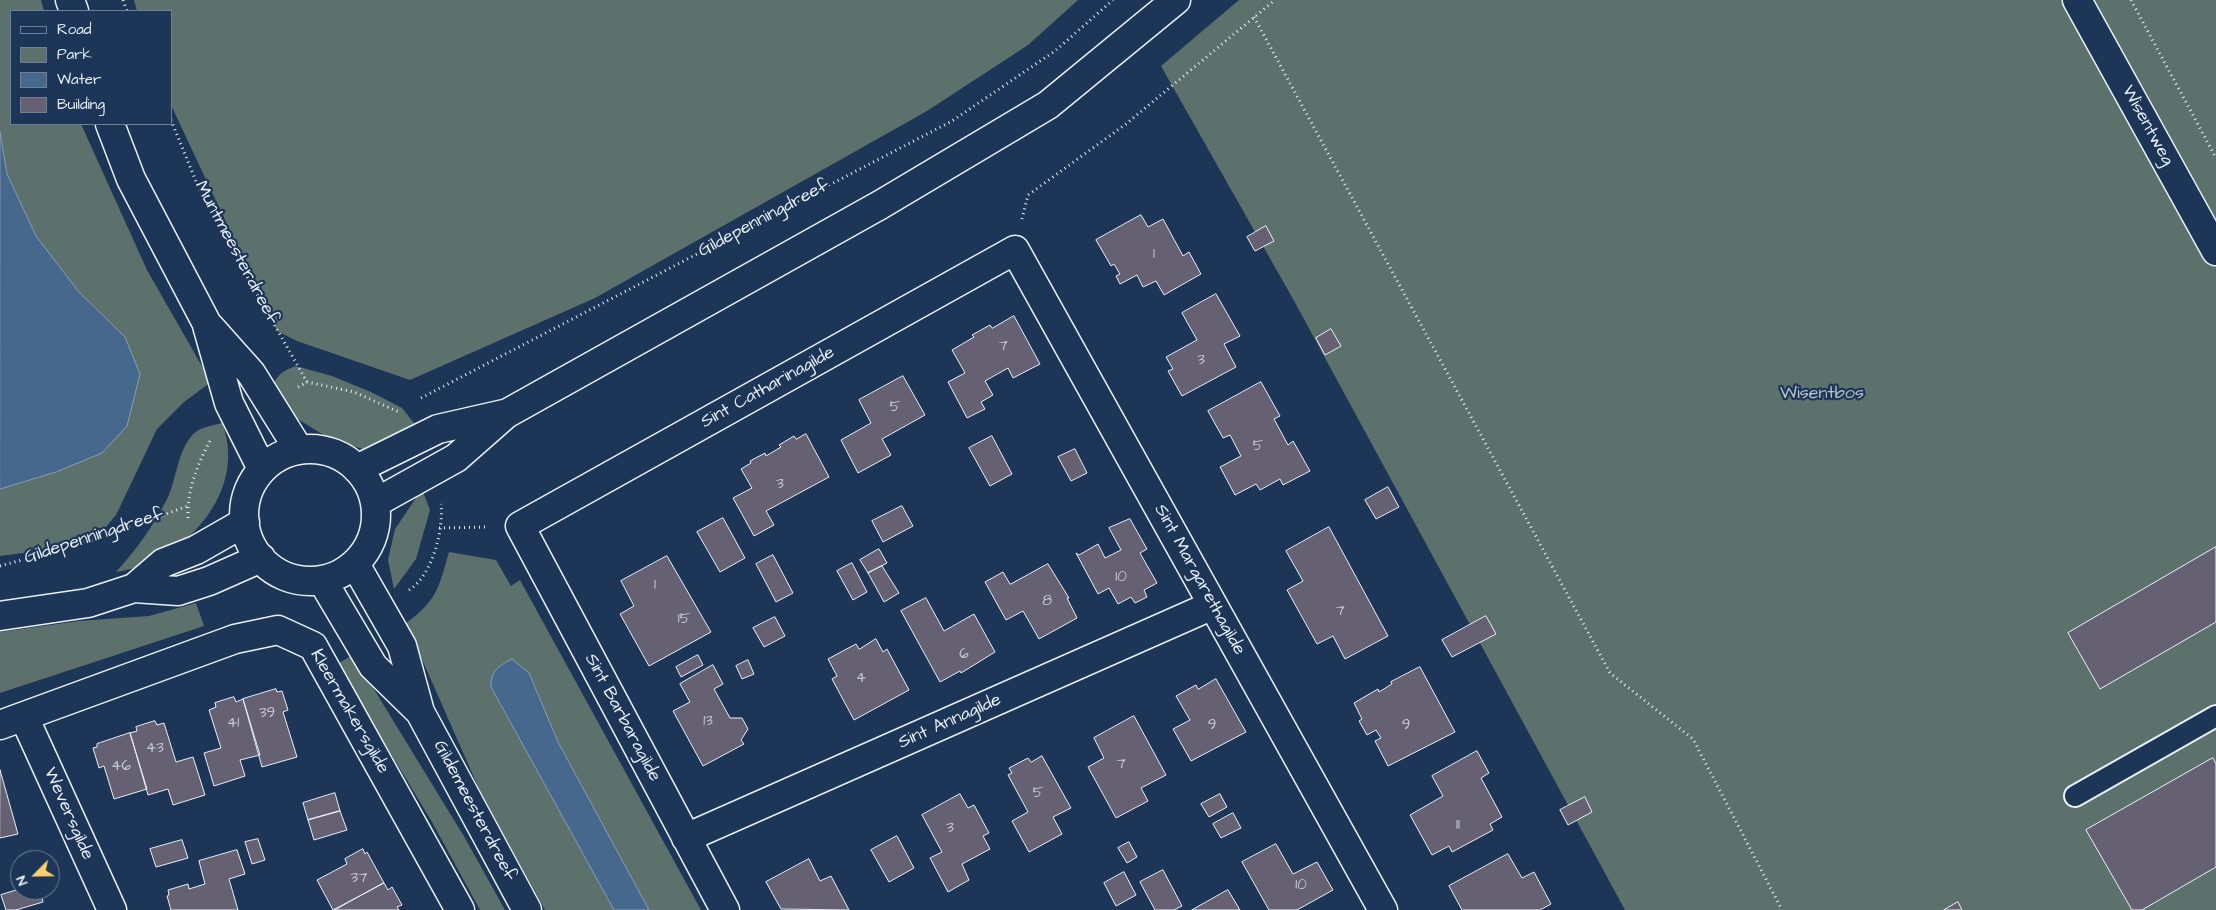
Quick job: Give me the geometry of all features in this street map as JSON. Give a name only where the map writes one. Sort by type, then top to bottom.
[{"type":"street","points":[[375,503],[456,458],[506,414],[880,205],[1048,105],[1176,0]]},
{"type":"street","name":"Wisentweg","points":[[2077,0],[2216,251]]},
{"type":"street","points":[[110,125],[131,179],[206,322],[229,403],[262,469]]},
{"type":"street","name":"Sint Catharinagilde","points":[[520,526],[1015,250]]},
{"type":"street","name":"Sint Margarethagilde","points":[[1015,250],[1213,605],[1379,909]]},
{"type":"street","points":[[206,322],[251,373],[299,450]]},
{"type":"street","points":[[357,469],[438,429],[506,414]]},
{"type":"street","points":[[299,450],[324,450],[337,454],[357,469],[368,484],[375,503],[376,519],[373,536],[366,551],[355,564],[340,574],[322,580],[305,581],[288,577],[273,569],[261,558],[253,547],[245,522],[248,494],[262,469],[279,457],[299,450]]},
{"type":"street","points":[[134,588],[163,563],[196,550],[245,522]]},
{"type":"street","name":"Sint Barbaragilde","points":[[520,526],[725,910]]},
{"type":"street","points":[[0,616],[88,603],[134,588],[178,591],[209,581],[261,558]]},
{"type":"street","name":"Gildemeesterdreef","points":[[355,564],[402,646],[420,712],[527,910]]},
{"type":"street","name":"Gildemeesterdreef","points":[[322,580],[373,666],[420,712]]},
{"type":"street","name":"Sint Annagilde","points":[[686,838],[1213,605]]},
{"type":"street","name":"Kleermakersgilde","points":[[12,721],[235,639],[278,630],[313,646],[460,910]]},
{"type":"street","name":"Weversgilde","points":[[12,721],[112,910]]},
{"type":"lane","points":[[2075,796],[2216,716]]},
{"type":"path","name":"Gildepenningdreef","points":[[416,401],[952,121],[1055,50],[1112,0]]},
{"type":"path","points":[[1015,250],[1028,195],[1126,124],[1275,0]]},
{"type":"path","points":[[2131,0],[2216,158]]},
{"type":"path","points":[[1254,17],[1610,674],[1693,739],[1782,910]]},
{"type":"path","name":"Muntmeesterdreef","points":[[172,122],[204,201],[307,382],[354,392],[398,410]]},
{"type":"path","points":[[407,406],[398,410],[416,440]]},
{"type":"path","points":[[381,608],[416,586],[436,554],[442,506],[430,473]]},
{"type":"path","name":"Gildepenningdreef","points":[[0,566],[91,541],[188,506]]},
{"type":"path","points":[[439,528],[520,526]]},
{"type":"green space","points":[[0,0],[41,0],[44,10],[10,10],[10,125],[81,125],[147,270],[211,382],[184,402],[157,429],[116,515],[100,534],[79,546],[0,556],[0,489],[56,472],[125,337],[78,291],[36,236],[7,174],[0,132]]},
{"type":"green space","points":[[134,0],[1078,0],[1028,45],[927,111],[595,298],[410,380],[297,341],[277,331],[172,107],[172,10],[137,10]]},
{"type":"green space","name":"Wisentbos","points":[[1239,0],[2216,0],[2216,910],[1625,910],[1293,299],[1161,66]]},
{"type":"green space","points":[[296,366],[332,376],[371,392],[402,408],[414,423],[411,441],[366,450],[332,440],[286,412],[271,394],[274,383],[279,376]]},
{"type":"green space","points":[[222,423],[228,449],[226,474],[218,498],[204,520],[186,539],[165,555],[141,566],[116,572],[145,536],[163,507],[171,489],[182,453],[191,437],[197,431]]},
{"type":"green space","points":[[422,489],[430,510],[416,559],[394,589],[388,560],[395,529]]},
{"type":"green space","points":[[449,552],[496,560],[511,586],[520,580],[701,910],[649,910],[558,742],[529,673],[491,687],[614,910],[545,910],[480,791],[406,623],[431,600],[439,584]]},
{"type":"green space","points":[[196,603],[204,626],[0,693],[0,632],[79,621],[149,616]]},
{"type":"green space","points":[[353,655],[465,838],[505,910],[480,910],[432,822],[337,664]]},
{"type":"water","points":[[0,132],[7,174],[36,236],[78,291],[125,337],[140,374],[127,426],[102,453],[56,472],[0,489]]},
{"type":"water","points":[[512,659],[529,673],[558,742],[649,910],[614,910],[491,687],[492,677],[497,669]]},
{"type":"building","points":[[1141,215],[1148,227],[1163,219],[1183,256],[1189,252],[1201,274],[1164,295],[1156,281],[1143,287],[1137,275],[1120,284],[1116,276],[1120,274],[1114,264],[1111,266],[1096,240]]},
{"type":"building","points":[[1266,226],[1274,241],[1255,251],[1247,237]]},
{"type":"building","points":[[1216,294],[1240,336],[1224,344],[1236,367],[1182,396],[1168,371],[1173,369],[1166,357],[1197,340],[1182,313]]},
{"type":"building","points":[[1014,316],[1040,364],[1013,378],[1008,368],[985,381],[993,395],[981,402],[985,409],[967,418],[948,382],[965,373],[952,350],[974,337],[972,335],[990,325],[992,328]]},
{"type":"building","points":[[1331,329],[1341,346],[1325,355],[1316,338]]},
{"type":"building","points":[[903,376],[925,415],[882,439],[891,455],[858,473],[841,440],[871,423],[859,400]]},
{"type":"building","points":[[1261,382],[1280,416],[1274,419],[1288,445],[1293,441],[1310,471],[1283,485],[1280,479],[1260,490],[1256,484],[1235,495],[1220,467],[1241,456],[1230,435],[1223,438],[1208,411]]},
{"type":"building","points":[[806,434],[829,477],[766,511],[774,525],[754,536],[733,498],[752,488],[741,469],[751,463],[750,461],[765,453],[766,456],[781,447],[779,445],[794,436],[796,439]]},
{"type":"building","points":[[992,436],[1012,474],[990,486],[969,448]]},
{"type":"building","points":[[1075,449],[1087,473],[1071,481],[1058,457]]},
{"type":"building","points":[[1388,487],[1399,507],[1376,519],[1365,500]]},
{"type":"building","points":[[902,506],[913,526],[883,542],[872,521]]},
{"type":"building","points":[[723,518],[745,558],[720,572],[697,532]]},
{"type":"building","points":[[1130,519],[1147,549],[1140,553],[1157,583],[1144,590],[1147,597],[1135,603],[1131,597],[1118,604],[1109,588],[1098,594],[1076,553],[1079,555],[1098,544],[1105,558],[1121,550],[1109,528]]},
{"type":"building","points":[[1329,527],[1388,636],[1345,659],[1333,636],[1317,644],[1287,590],[1303,581],[1286,551]]},
{"type":"building","points":[[2216,547],[2216,622],[2100,689],[2068,633]]},
{"type":"building","points":[[879,549],[887,563],[868,573],[860,560]]},
{"type":"building","points":[[773,555],[793,593],[776,602],[756,564]]},
{"type":"building","points":[[667,556],[711,632],[649,666],[620,614],[634,606],[621,581]]},
{"type":"building","points":[[852,563],[867,592],[853,600],[837,571]]},
{"type":"building","points":[[1048,564],[1069,598],[1067,598],[1077,618],[1039,639],[1023,611],[1006,620],[985,582],[1003,572],[1010,584]]},
{"type":"building","points":[[882,566],[899,593],[884,602],[868,573]]},
{"type":"building","points":[[926,598],[944,631],[974,614],[995,652],[961,673],[960,671],[940,682],[901,611]]},
{"type":"building","points":[[1486,616],[1496,634],[1452,657],[1442,640]]},
{"type":"building","points":[[775,617],[785,636],[764,647],[753,628]]},
{"type":"building","points":[[876,639],[883,652],[887,649],[909,690],[854,720],[832,679],[837,676],[828,659],[856,644],[859,649]]},
{"type":"building","points":[[698,655],[703,665],[681,677],[676,667]]},
{"type":"building","points":[[748,660],[754,674],[742,679],[736,666]]},
{"type":"building","points":[[713,665],[723,684],[714,689],[730,718],[742,718],[748,729],[741,740],[744,744],[703,766],[673,711],[690,702],[680,684]]},
{"type":"building","points":[[1420,667],[1455,732],[1388,766],[1375,741],[1381,738],[1376,730],[1367,735],[1359,721],[1362,719],[1354,703],[1378,689],[1379,692],[1392,684],[1391,682]]},
{"type":"building","points":[[1216,679],[1246,732],[1191,761],[1173,729],[1190,720],[1176,696],[1196,685],[1198,689]]},
{"type":"building","points":[[276,689],[277,692],[282,691],[288,710],[283,712],[297,757],[262,767],[243,699]]},
{"type":"building","points":[[234,697],[236,702],[243,699],[260,755],[240,760],[245,776],[214,786],[204,753],[221,748],[209,710],[216,707],[215,703]]},
{"type":"building","points":[[1134,716],[1166,775],[1141,788],[1148,801],[1116,818],[1088,767],[1104,758],[1094,738]]},
{"type":"building","points":[[155,721],[157,725],[164,723],[176,762],[193,757],[205,795],[173,805],[168,789],[148,795],[130,733],[137,731],[136,727]]},
{"type":"building","points":[[130,733],[147,789],[114,799],[104,766],[99,768],[93,748],[97,747],[97,744]]},
{"type":"building","points":[[1477,751],[1489,773],[1481,778],[1502,817],[1490,824],[1493,830],[1452,852],[1449,846],[1432,855],[1410,815],[1443,796],[1432,776]]},
{"type":"building","points":[[1042,756],[1071,808],[1053,817],[1062,834],[1029,852],[1012,821],[1028,812],[1008,775],[1012,773],[1009,768],[1028,758],[1031,762]]},
{"type":"building","points":[[2213,758],[2216,764],[2216,867],[2142,910],[2132,910],[2086,830]]},
{"type":"building","points":[[0,770],[18,834],[0,838]]},
{"type":"building","points":[[335,793],[340,811],[308,820],[303,803]]},
{"type":"building","points":[[960,794],[968,808],[974,805],[989,833],[983,836],[990,849],[962,864],[969,880],[948,892],[930,858],[942,852],[922,815]]},
{"type":"building","points":[[1220,794],[1227,807],[1209,817],[1201,804]]},
{"type":"building","points":[[1585,797],[1592,812],[1568,825],[1560,810]]},
{"type":"building","points":[[340,811],[347,830],[314,840],[308,820]]},
{"type":"building","points":[[1233,813],[1241,828],[1221,838],[1213,824]]},
{"type":"building","points":[[897,836],[914,868],[889,882],[871,850]]},
{"type":"building","points":[[258,839],[265,860],[252,864],[245,842]]},
{"type":"building","points":[[182,840],[188,858],[156,867],[150,849]]},
{"type":"building","points":[[1129,842],[1137,857],[1127,863],[1118,848]]},
{"type":"building","points":[[1276,844],[1293,874],[1317,862],[1333,890],[1297,910],[1269,910],[1242,862]]},
{"type":"building","points":[[363,849],[365,854],[367,852],[384,883],[333,910],[317,880],[347,864],[345,859]]},
{"type":"building","points":[[237,850],[245,874],[229,879],[238,910],[171,910],[167,896],[169,895],[168,890],[188,884],[189,889],[205,884],[199,861]]},
{"type":"building","points":[[1508,854],[1522,878],[1534,872],[1551,904],[1540,910],[1462,910],[1449,886]]},
{"type":"building","points":[[809,859],[820,881],[831,876],[849,910],[781,909],[766,882]]},
{"type":"building","points":[[1163,870],[1182,906],[1174,910],[1155,910],[1140,882]]},
{"type":"building","points":[[1124,872],[1136,895],[1116,906],[1104,883]]},
{"type":"building","points":[[384,883],[388,890],[392,887],[402,905],[397,907],[399,910],[335,910]]},
{"type":"building","points":[[1228,890],[1240,910],[1192,910]]},
{"type":"building","points":[[10,892],[10,900],[42,900],[43,902],[16,910],[6,910],[1,895]]},
{"type":"building","points":[[1958,902],[1962,910],[1944,910]]}]
